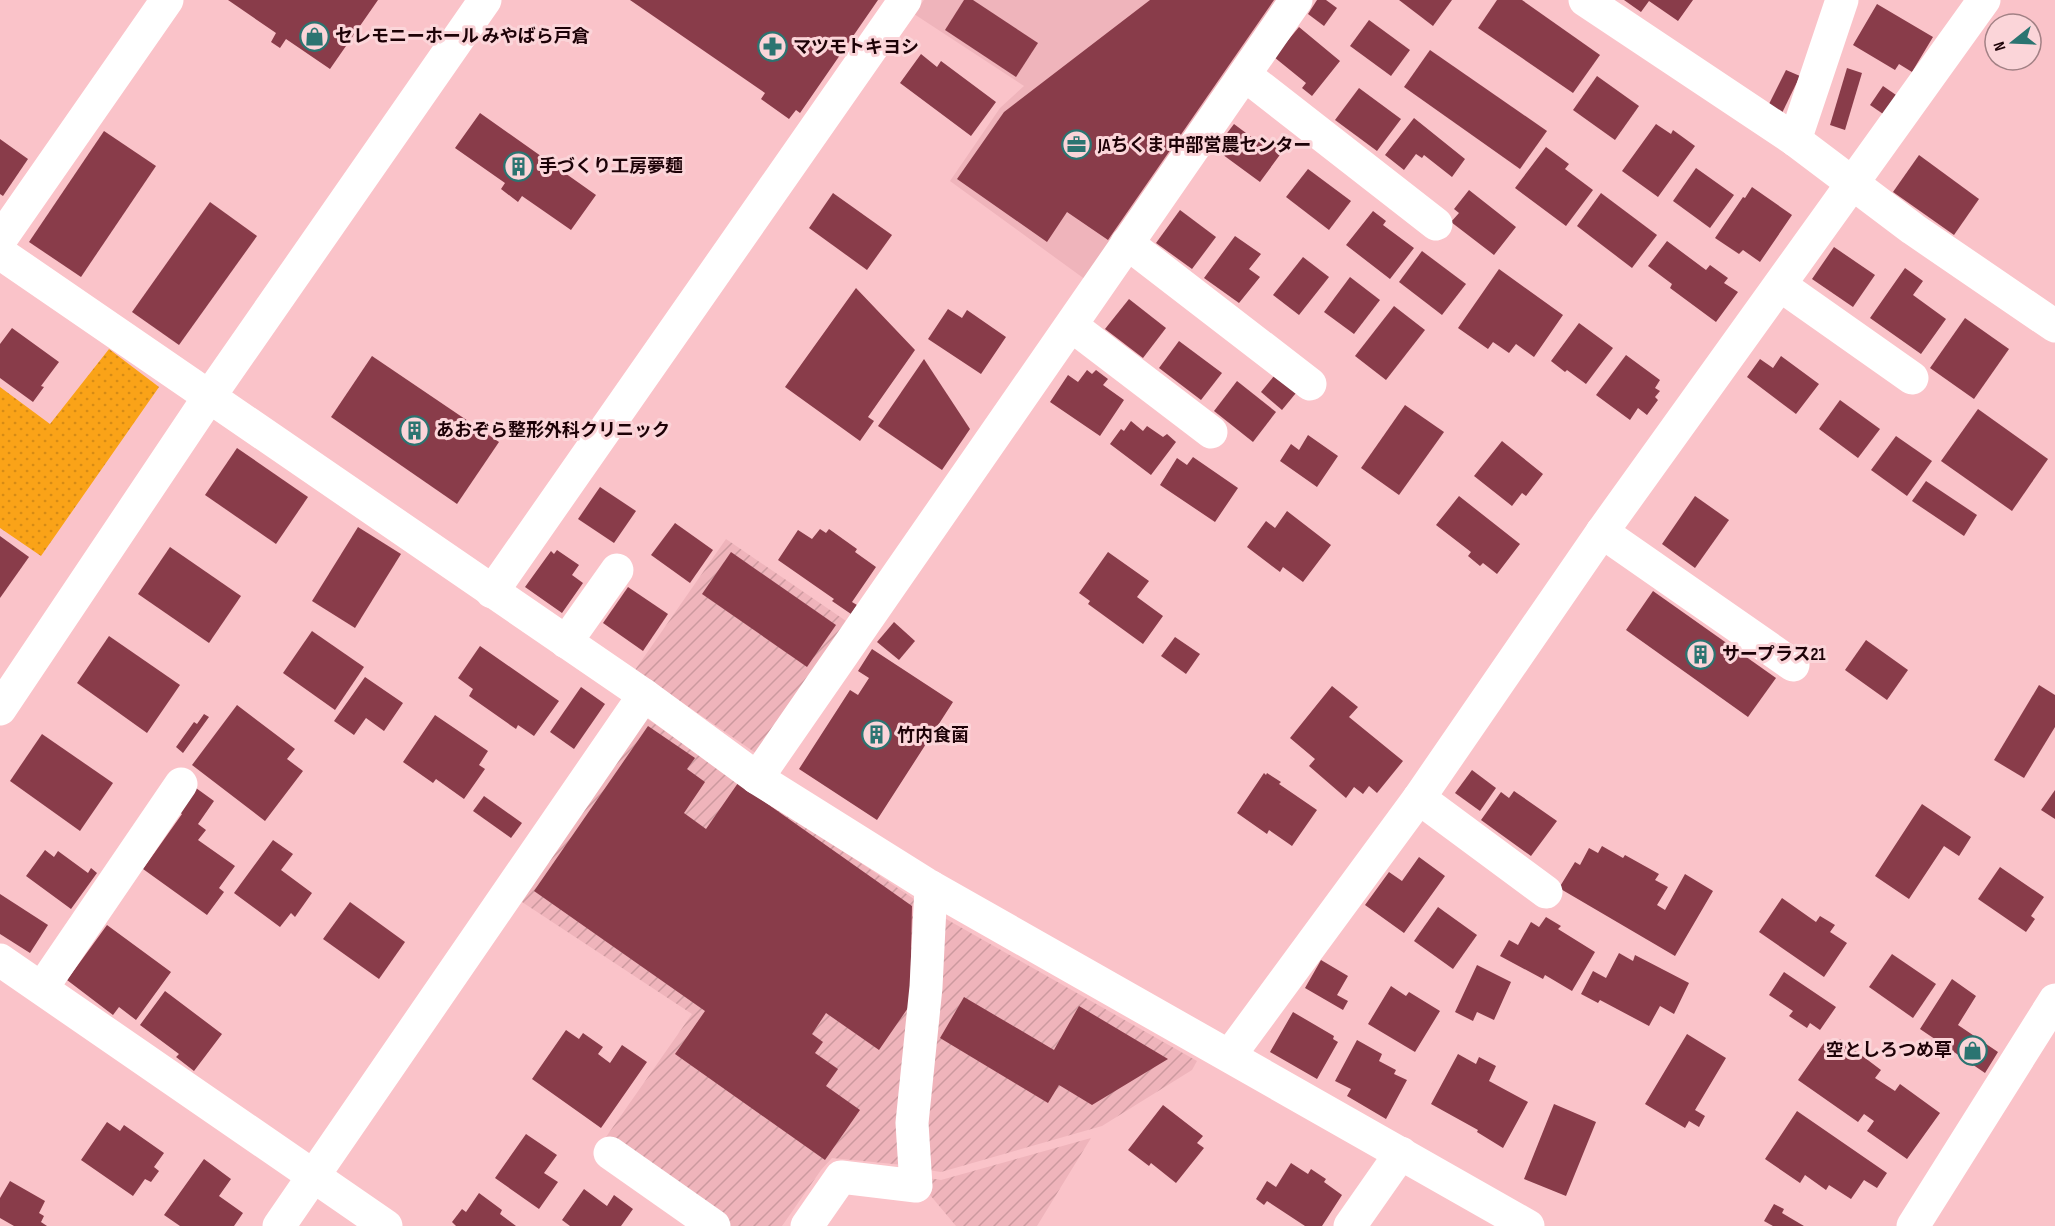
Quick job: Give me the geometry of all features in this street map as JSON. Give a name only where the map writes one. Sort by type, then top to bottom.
[{"type":"street","points":[[0,240],[167,0]]},
{"type":"street","points":[[0,709],[208,397],[485,0]]},
{"type":"street","points":[[492,592],[905,0]]},
{"type":"street","points":[[757,778],[1296,0]]},
{"type":"street","points":[[1585,0],[1795,140],[1852,185],[2055,326]]},
{"type":"street","points":[[1795,140],[1842,0]]},
{"type":"street","points":[[1230,1055],[1419,798],[1602,532],[1984,0]]},
{"type":"street","points":[[1245,75],[1436,224]]},
{"type":"street","points":[[1127,243],[1310,384]]},
{"type":"street","points":[[0,253],[644,695],[757,778],[931,887],[1528,1226]]},
{"type":"street","points":[[1780,285],[1912,378]]},
{"type":"street","points":[[1072,326],[1211,432]]},
{"type":"street","points":[[1602,532],[1793,665]]},
{"type":"street","points":[[566,642],[616,570]]},
{"type":"street","points":[[279,1226],[644,695]]},
{"type":"street","points":[[42,988],[181,784]]},
{"type":"street","points":[[1419,798],[1546,892]]},
{"type":"street","points":[[807,1226],[841,1177],[916,1186],[912,1124],[927,987],[931,887]]},
{"type":"street","points":[[0,960],[386,1226]]},
{"type":"street","points":[[1913,1226],[2055,1000]]},
{"type":"street","points":[[610,1153],[714,1226]]},
{"type":"street","points":[[1350,1226],[1401,1153]]},
{"type":"shaded area","name":"JAちくま 中部営農センター","points":[[924,0],[1279,0],[1086,280],[950,181],[1000,108],[1024,86],[914,14]]},
{"type":"shaded area","points":[[109,349],[159,387],[41,556],[0,528],[0,387],[50,424]]},
{"type":"shaded area","points":[[726,539],[849,623],[757,754],[635,670]]},
{"type":"shaded area","points":[[646,718],[914,899],[904,1165],[832,1158],[782,1226],[728,1226],[606,1137],[692,1014],[522,902]]},
{"type":"shaded area","points":[[939,915],[1197,1061],[1192,1070],[1102,1126],[941,1172],[928,1170],[922,1116]]},
{"type":"shaded area","points":[[1091,1138],[1037,1226],[956,1226],[930,1195],[928,1178],[941,1180]]},
{"type":"building","name":"セレモニーホール みやばら戸倉","points":[[228,0],[378,0],[330,69],[286,39],[280,48],[271,42],[276,33]]},
{"type":"building","name":"マツモトキヨシ","points":[[630,0],[878,0],[800,113],[796,110],[789,119],[761,99],[765,93]]},
{"type":"building","points":[[964,0],[973,0],[1038,43],[1016,77],[945,30]]},
{"type":"building","name":"JAちくま 中部営農センター","points":[[1150,0],[1274,0],[1108,240],[1067,212],[1047,242],[957,179],[1004,112]]},
{"type":"building","points":[[1317,0],[1326,0],[1337,8],[1324,26],[1308,14]]},
{"type":"building","points":[[1399,0],[1452,0],[1433,26]]},
{"type":"building","points":[[1497,0],[1522,0],[1600,55],[1573,93],[1478,28]]},
{"type":"building","points":[[1624,0],[1693,0],[1678,21],[1649,1],[1641,12]]},
{"type":"building","points":[[1877,4],[1933,37],[1912,72],[1899,64],[1895,70],[1853,45]]},
{"type":"building","points":[[1369,20],[1410,50],[1391,76],[1350,46]]},
{"type":"building","points":[[1299,27],[1340,61],[1312,96],[1302,88],[1306,83],[1274,57]]},
{"type":"building","points":[[1430,50],[1547,131],[1520,169],[1404,87]]},
{"type":"building","points":[[921,54],[937,67],[941,61],[996,102],[971,136],[900,83]]},
{"type":"building","points":[[1847,68],[1862,73],[1845,130],[1830,125]]},
{"type":"building","points":[[1786,70],[1800,76],[1782,113],[1768,106]]},
{"type":"building","points":[[1597,76],[1639,106],[1615,140],[1573,110]]},
{"type":"building","points":[[1883,86],[1899,97],[1886,116],[1870,105]]},
{"type":"building","points":[[1359,88],[1401,119],[1377,151],[1335,120]]},
{"type":"building","name":"手づくり工房夢麺","points":[[480,113],[596,195],[571,230],[522,196],[518,202],[501,189],[505,183],[455,148]]},
{"type":"building","points":[[1414,118],[1465,159],[1452,177],[1424,155],[1422,158],[1416,154],[1404,170],[1385,155]]},
{"type":"building","points":[[1234,124],[1258,142],[1261,137],[1282,152],[1260,182],[1215,149]]},
{"type":"building","points":[[1656,124],[1671,134],[1673,130],[1695,146],[1658,197],[1622,171]]},
{"type":"building","points":[[104,131],[156,166],[81,277],[29,242]]},
{"type":"building","points":[[0,139],[28,159],[3,196],[0,194]]},
{"type":"building","points":[[1546,147],[1569,164],[1565,169],[1593,190],[1566,226],[1515,188]]},
{"type":"building","points":[[1919,155],[1979,199],[1954,235],[1893,192]]},
{"type":"building","points":[[1696,168],[1734,195],[1710,228],[1673,201]]},
{"type":"building","points":[[1308,169],[1351,201],[1329,230],[1286,197]]},
{"type":"building","points":[[1752,187],[1792,215],[1760,262],[1743,250],[1739,254],[1715,238]]},
{"type":"building","points":[[1469,190],[1516,227],[1494,255],[1451,222],[1459,213],[1454,209]]},
{"type":"building","points":[[833,193],[892,235],[867,270],[809,228]]},
{"type":"building","points":[[1601,193],[1657,235],[1632,268],[1577,226]]},
{"type":"building","points":[[210,202],[257,236],[179,345],[132,312]]},
{"type":"building","points":[[1180,210],[1216,237],[1192,269],[1156,243]]},
{"type":"building","points":[[1373,211],[1386,221],[1383,225],[1414,248],[1390,279],[1346,245]]},
{"type":"building","points":[[1235,236],[1261,254],[1249,269],[1260,277],[1239,303],[1204,278]]},
{"type":"building","points":[[1667,241],[1706,270],[1710,265],[1728,278],[1724,283],[1738,292],[1716,322],[1670,288],[1672,284],[1648,266]]},
{"type":"building","points":[[1834,247],[1875,275],[1853,307],[1812,279]]},
{"type":"building","points":[[1422,251],[1466,284],[1442,315],[1399,282]]},
{"type":"building","points":[[1303,257],[1329,277],[1299,315],[1273,295]]},
{"type":"building","points":[[1905,268],[1923,281],[1913,295],[1946,319],[1921,354],[1870,318]]},
{"type":"building","points":[[1499,269],[1563,315],[1534,357],[1516,344],[1509,353],[1493,342],[1488,349],[1458,328]]},
{"type":"building","points":[[1350,277],[1380,300],[1354,334],[1324,312]]},
{"type":"building","points":[[856,288],[915,350],[868,417],[874,421],[860,441],[785,387]]},
{"type":"building","points":[[1129,299],[1166,328],[1143,358],[1105,329]]},
{"type":"building","points":[[1394,306],[1425,330],[1386,380],[1355,356]]},
{"type":"building","points":[[948,309],[962,318],[967,310],[1006,337],[981,374],[928,339]]},
{"type":"building","points":[[1965,318],[2009,349],[1974,399],[1930,368]]},
{"type":"building","points":[[1579,323],[1613,348],[1586,384],[1551,361]]},
{"type":"building","points":[[12,328],[59,362],[41,386],[44,387],[33,402],[0,378],[0,344]]},
{"type":"building","points":[[1179,341],[1222,373],[1201,400],[1159,368]]},
{"type":"building","points":[[1626,355],[1660,380],[1655,388],[1660,391],[1655,397],[1658,400],[1647,415],[1638,408],[1630,420],[1596,395]]},
{"type":"building","name":"あおぞら整形外科クリニック","points":[[372,356],[499,442],[457,504],[331,417]]},
{"type":"building","points":[[1781,356],[1819,384],[1796,414],[1747,377],[1760,359],[1773,368]]},
{"type":"building","points":[[924,359],[970,429],[942,470],[878,426]]},
{"type":"building","points":[[1087,370],[1092,374],[1096,370],[1108,379],[1103,385],[1124,400],[1100,436],[1050,402],[1068,375],[1078,382]]},
{"type":"building","points":[[1274,376],[1296,393],[1282,410],[1261,392]]},
{"type":"building","points":[[1237,381],[1276,412],[1253,442],[1214,411]]},
{"type":"building","points":[[1840,400],[1880,429],[1858,458],[1819,429]]},
{"type":"building","points":[[1405,405],[1444,432],[1399,495],[1361,468]]},
{"type":"building","points":[[1978,409],[2048,459],[2012,511],[1941,461]]},
{"type":"building","points":[[1131,421],[1143,431],[1147,426],[1163,437],[1167,434],[1176,442],[1151,475],[1110,444],[1121,429],[1124,431]]},
{"type":"building","points":[[1308,435],[1338,456],[1317,487],[1280,461],[1291,444],[1299,450]]},
{"type":"building","points":[[1896,436],[1932,461],[1907,496],[1871,470]]},
{"type":"building","points":[[1502,441],[1543,474],[1526,496],[1522,493],[1512,506],[1474,476]]},
{"type":"building","points":[[237,448],[308,497],[276,544],[205,495]]},
{"type":"building","points":[[1193,457],[1238,488],[1215,522],[1160,485],[1177,458],[1187,465]]},
{"type":"building","points":[[1926,481],[1977,515],[1964,536],[1912,501]]},
{"type":"building","points":[[600,487],[636,511],[614,543],[578,519]]},
{"type":"building","points":[[1459,496],[1520,544],[1497,574],[1483,563],[1480,566],[1468,556],[1471,552],[1436,525]]},
{"type":"building","points":[[1695,496],[1729,520],[1695,568],[1662,544]]},
{"type":"building","points":[[1287,511],[1331,545],[1303,582],[1283,567],[1280,572],[1247,547],[1266,521],[1275,528]]},
{"type":"building","points":[[675,523],[713,550],[690,583],[651,555]]},
{"type":"building","points":[[358,527],[401,554],[355,628],[312,601]]},
{"type":"building","points":[[820,529],[826,533],[829,529],[857,549],[855,552],[876,567],[852,602],[857,605],[851,614],[832,601],[834,599],[778,560],[798,530],[812,539]]},
{"type":"building","points":[[0,536],[29,557],[0,598]]},
{"type":"building","points":[[170,547],[241,596],[209,643],[138,594]]},
{"type":"building","points":[[557,550],[579,565],[572,575],[583,583],[562,613],[525,587],[551,551],[554,554]]},
{"type":"building","points":[[731,552],[836,625],[807,667],[702,594]]},
{"type":"building","points":[[1108,552],[1149,581],[1137,597],[1163,616],[1143,644],[1088,604],[1090,601],[1079,593]]},
{"type":"building","points":[[628,587],[668,614],[643,651],[603,623]]},
{"type":"building","name":"サープラス21","points":[[1653,591],[1776,678],[1748,717],[1626,630]]},
{"type":"building","points":[[894,622],[915,641],[899,660],[877,642]]},
{"type":"building","points":[[312,631],[364,667],[335,710],[283,673]]},
{"type":"building","points":[[109,636],[180,685],[147,733],[77,683]]},
{"type":"building","points":[[1175,637],[1200,654],[1186,674],[1161,656]]},
{"type":"building","points":[[1866,640],[1908,670],[1887,700],[1845,670]]},
{"type":"building","points":[[480,646],[559,701],[534,736],[518,725],[516,729],[469,696],[473,689],[458,678]]},
{"type":"building","name":"竹内食菌","points":[[872,649],[953,702],[877,820],[799,769],[850,690],[858,695],[869,678],[858,671]]},
{"type":"building","points":[[365,677],[403,703],[384,731],[366,718],[354,735],[334,721]]},
{"type":"building","points":[[2039,685],[2055,695],[2055,727],[2024,778],[1994,760]]},
{"type":"building","points":[[1332,686],[1358,707],[1349,717],[1403,761],[1377,793],[1369,786],[1363,794],[1354,787],[1346,798],[1309,766],[1315,759],[1290,738]]},
{"type":"building","points":[[581,687],[605,704],[574,749],[550,732]]},
{"type":"building","points":[[237,705],[295,749],[287,759],[303,771],[265,821],[192,765]]},
{"type":"building","points":[[204,714],[209,717],[183,753],[176,747],[194,722],[197,724]]},
{"type":"building","points":[[435,715],[488,751],[479,765],[485,769],[464,799],[436,779],[433,783],[403,762]]},
{"type":"building","points":[[648,726],[695,758],[687,769],[705,782],[684,813],[706,829],[738,783],[912,906],[910,1005],[879,1050],[826,1013],[812,1034],[823,1042],[815,1053],[838,1069],[826,1086],[860,1110],[825,1160],[675,1054],[705,1011],[534,891]]},
{"type":"building","points":[[42,734],[113,783],[80,831],[10,781]]},
{"type":"building","points":[[1472,770],[1496,788],[1480,811],[1455,793]]},
{"type":"building","points":[[1264,773],[1281,782],[1279,784],[1317,810],[1292,846],[1269,830],[1267,834],[1237,813]]},
{"type":"building","points":[[196,788],[214,801],[198,824],[206,830],[198,840],[235,866],[219,888],[224,892],[207,915],[143,869],[182,814],[179,812]]},
{"type":"building","points":[[2055,790],[2055,819],[2041,810]]},
{"type":"building","points":[[1514,791],[1557,821],[1531,856],[1481,820],[1501,792],[1509,798]]},
{"type":"building","points":[[484,796],[522,823],[511,838],[473,811]]},
{"type":"building","points":[[1922,804],[1971,837],[1959,856],[1944,846],[1909,899],[1875,876]]},
{"type":"building","points":[[273,840],[293,854],[281,870],[312,893],[295,917],[291,913],[280,927],[234,893]]},
{"type":"building","points":[[1602,846],[1623,858],[1625,855],[1659,874],[1655,880],[1668,887],[1657,905],[1665,910],[1685,874],[1713,891],[1675,956],[1559,888],[1575,862],[1580,865],[1589,848],[1598,853]]},
{"type":"building","points":[[45,850],[54,857],[58,851],[88,873],[91,868],[97,873],[71,909],[26,876]]},
{"type":"building","points":[[1419,857],[1445,876],[1404,933],[1365,905],[1389,872],[1402,881]]},
{"type":"building","points":[[2000,867],[2044,897],[2031,916],[2035,919],[2026,932],[1978,899]]},
{"type":"building","points":[[0,894],[48,925],[30,953],[0,934]]},
{"type":"building","points":[[1782,898],[1816,922],[1820,916],[1835,925],[1830,932],[1847,943],[1824,977],[1759,932]]},
{"type":"building","points":[[350,902],[405,942],[379,979],[323,939]]},
{"type":"building","points":[[1438,907],[1477,935],[1453,969],[1414,941]]},
{"type":"building","points":[[1546,917],[1561,926],[1558,929],[1595,952],[1572,991],[1545,975],[1543,979],[1500,956],[1509,940],[1518,945],[1531,922],[1539,927]]},
{"type":"building","points":[[107,925],[171,972],[136,1020],[119,1007],[113,1015],[67,980]]},
{"type":"building","points":[[1619,953],[1633,961],[1635,955],[1689,983],[1674,1014],[1660,1006],[1649,1026],[1600,1000],[1598,1003],[1581,994],[1593,971],[1606,978]]},
{"type":"building","points":[[1892,954],[1936,984],[1913,1018],[1869,987]]},
{"type":"building","points":[[1321,960],[1348,976],[1337,995],[1348,1001],[1343,1010],[1305,988]]},
{"type":"building","points":[[1477,965],[1511,982],[1494,1020],[1477,1012],[1473,1021],[1455,1012]]},
{"type":"building","points":[[1784,972],[1836,1007],[1820,1030],[1810,1023],[1807,1028],[1789,1016],[1793,1011],[1769,995]]},
{"type":"building","points":[[1952,979],[1976,996],[1958,1025],[1998,1052],[1985,1073],[1920,1029]]},
{"type":"building","points":[[1391,986],[1406,996],[1409,992],[1440,1011],[1415,1052],[1368,1024]]},
{"type":"building","points":[[165,991],[222,1034],[194,1071],[176,1057],[179,1054],[140,1025]]},
{"type":"building","points":[[964,997],[1054,1050],[1079,1006],[1168,1059],[1092,1105],[1059,1085],[1048,1103],[940,1038]]},
{"type":"building","points":[[1293,1012],[1334,1036],[1333,1039],[1338,1042],[1317,1079],[1270,1052]]},
{"type":"building","points":[[566,1030],[579,1039],[583,1033],[603,1047],[598,1054],[610,1063],[622,1045],[647,1062],[601,1128],[532,1079]]},
{"type":"building","points":[[1687,1034],[1726,1058],[1695,1110],[1705,1116],[1699,1127],[1689,1121],[1685,1128],[1645,1104]]},
{"type":"building","points":[[1840,1039],[1881,1070],[1875,1078],[1895,1091],[1900,1084],[1940,1113],[1907,1159],[1867,1131],[1874,1121],[1864,1114],[1858,1122],[1798,1080],[1824,1043],[1832,1050]]},
{"type":"building","points":[[1357,1040],[1382,1054],[1379,1061],[1396,1070],[1394,1074],[1407,1080],[1386,1119],[1347,1096],[1351,1089],[1335,1081]]},
{"type":"building","points":[[1458,1054],[1476,1064],[1479,1057],[1496,1066],[1489,1081],[1528,1102],[1503,1148],[1477,1132],[1478,1130],[1431,1104]]},
{"type":"building","points":[[1554,1104],[1596,1122],[1566,1196],[1524,1179]]},
{"type":"building","points":[[1163,1105],[1203,1136],[1197,1143],[1204,1148],[1176,1183],[1151,1163],[1149,1166],[1128,1150]]},
{"type":"building","points":[[1797,1111],[1887,1173],[1877,1188],[1864,1180],[1851,1199],[1829,1185],[1826,1190],[1805,1175],[1800,1183],[1765,1159]]},
{"type":"building","points":[[107,1122],[120,1131],[124,1125],[164,1153],[154,1167],[159,1171],[151,1182],[145,1179],[133,1196],[81,1160]]},
{"type":"building","points":[[526,1134],[557,1155],[544,1173],[558,1182],[539,1209],[495,1178]]},
{"type":"building","points":[[204,1159],[231,1179],[219,1196],[243,1213],[234,1226],[180,1226],[164,1215]]},
{"type":"building","points":[[1291,1163],[1308,1174],[1311,1169],[1326,1179],[1324,1182],[1342,1195],[1322,1226],[1305,1226],[1267,1201],[1264,1205],[1256,1199],[1267,1181],[1276,1187]]},
{"type":"building","points":[[10,1181],[45,1201],[39,1213],[44,1216],[41,1222],[47,1226],[14,1226],[0,1218],[0,1198]]},
{"type":"building","points":[[584,1189],[607,1206],[614,1195],[633,1209],[621,1226],[570,1226],[562,1220]]},
{"type":"building","points":[[479,1193],[502,1210],[500,1214],[516,1226],[456,1226],[452,1222],[462,1209],[466,1212]]},
{"type":"building","points":[[1774,1204],[1784,1209],[1782,1213],[1804,1226],[1773,1226],[1764,1221]]},
{"type":"place","name":"セレモニーホール みやばら戸倉","points":[[314,36]]},
{"type":"place","name":"マツモトキヨシ","points":[[772,47]]},
{"type":"place","name":"JAちくま 中部営農センター","points":[[1077,145]]},
{"type":"place","name":"手づくり工房夢麺","points":[[518,166]]},
{"type":"place","name":"あおぞら整形外科クリニック","points":[[415,430]]},
{"type":"place","name":"サープラス21","points":[[1701,654]]},
{"type":"place","name":"竹内食菌","points":[[876,735]]},
{"type":"place","name":"空としろつめ草","points":[[1973,1050]]}]
